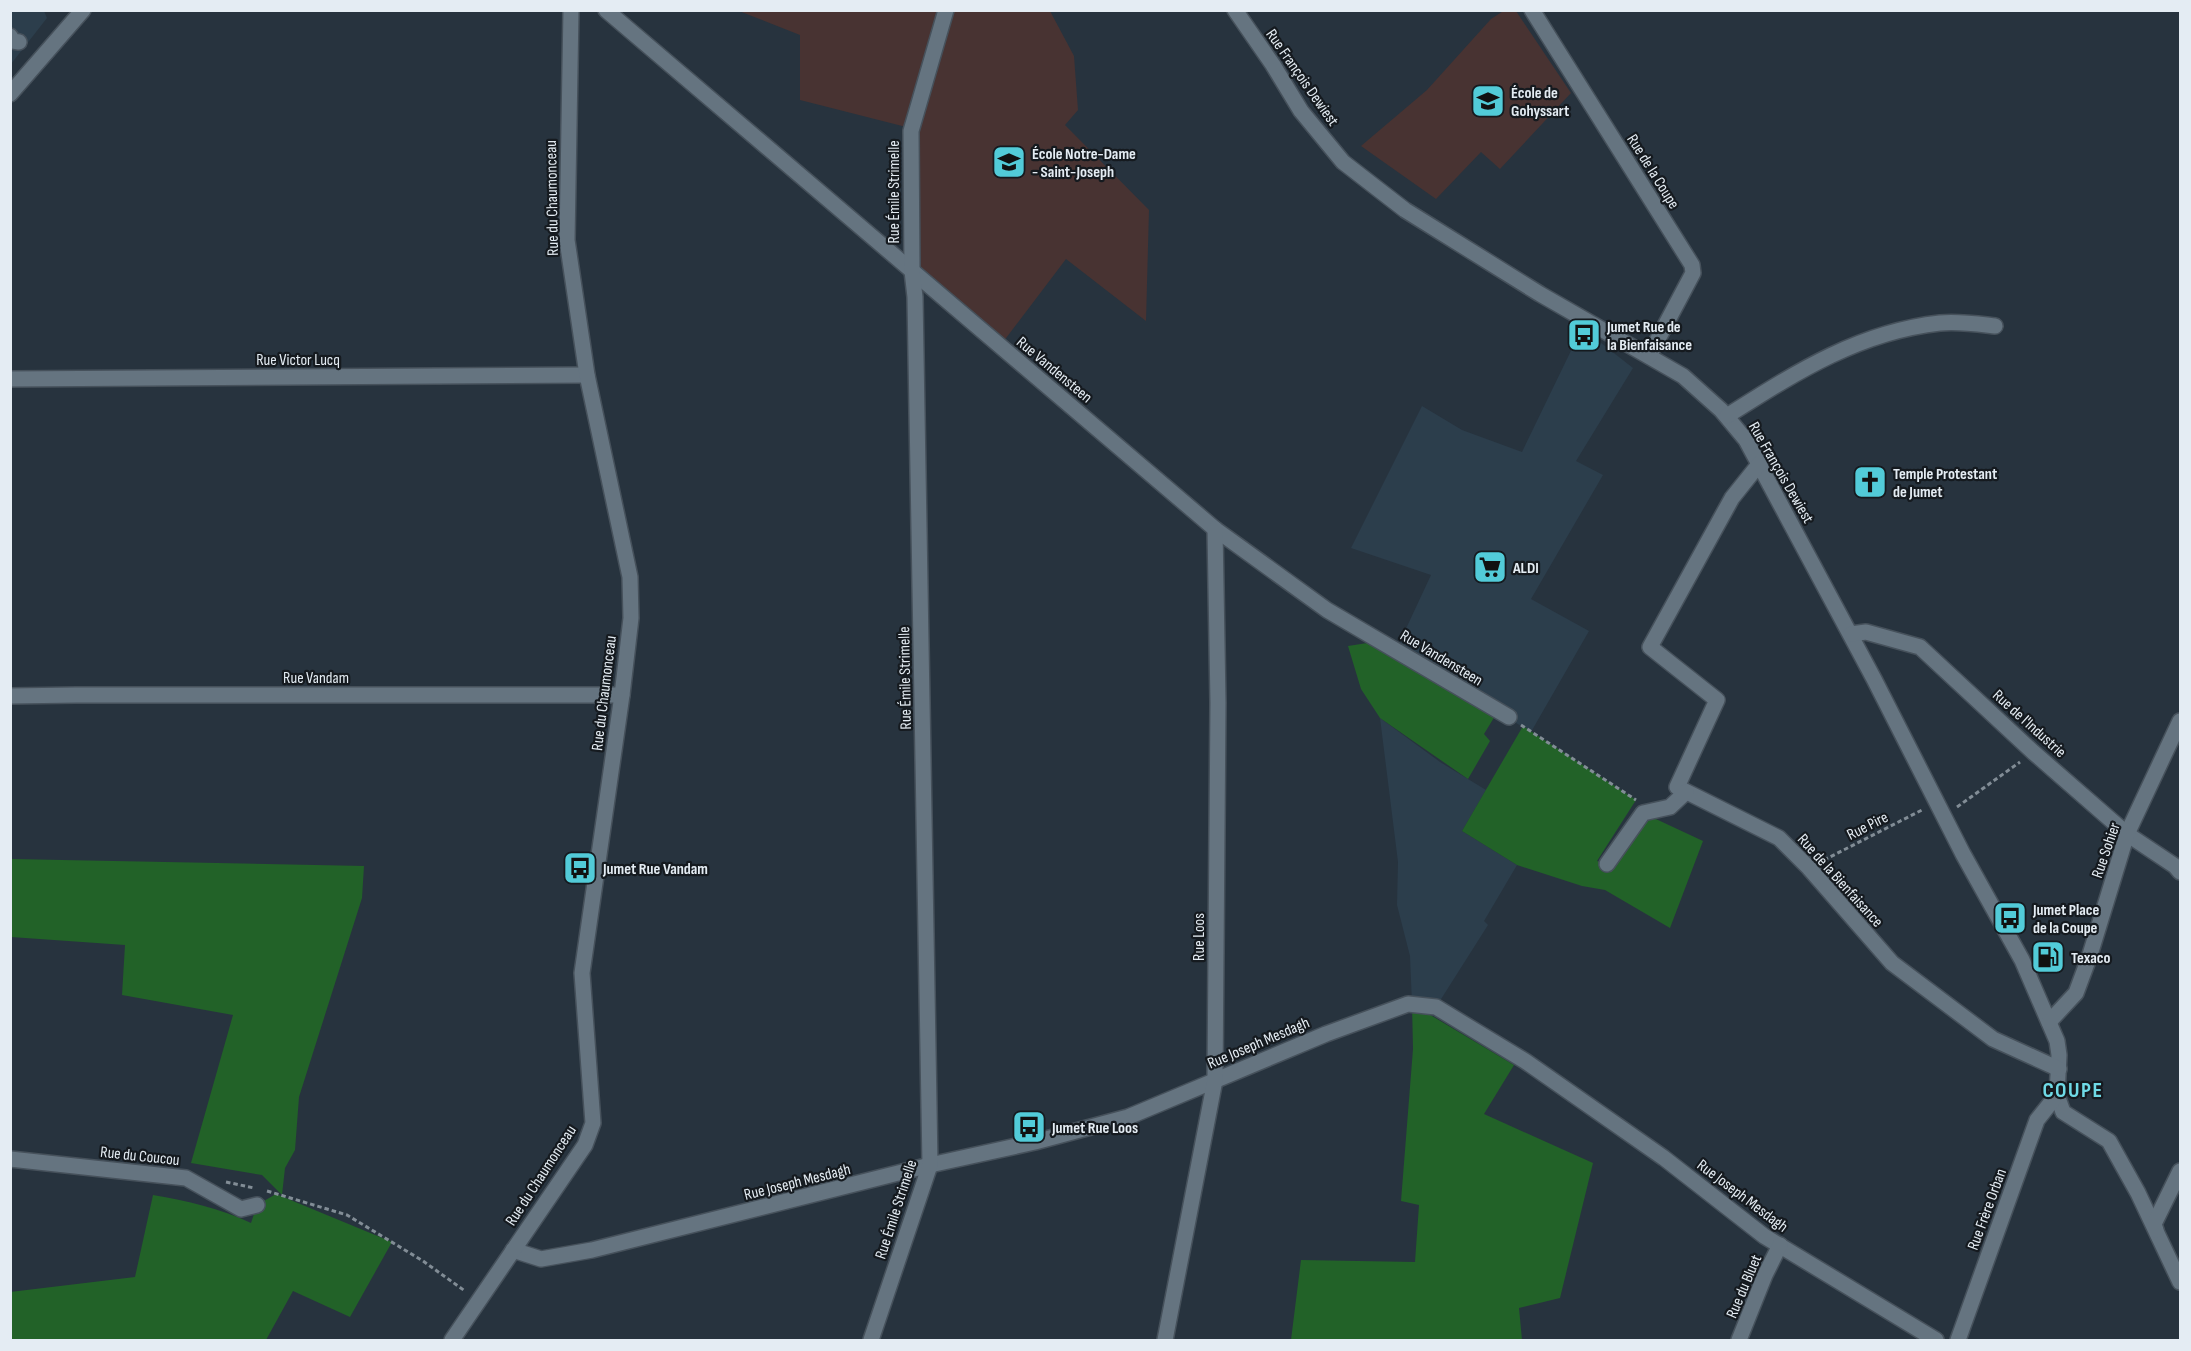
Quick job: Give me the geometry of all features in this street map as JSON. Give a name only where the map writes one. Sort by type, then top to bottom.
[{"type":"street","points":[[10,94],[82,10]]},
{"type":"street","name":"Rue du Chaumonceau","points":[[452,1341],[585,1144],[593,1123],[582,973],[631,618],[630,576],[587,375],[567,240],[571,10]]},
{"type":"street","name":"Rue Vandensteen","points":[[606,10],[1215,529],[1328,610],[1509,717]]},
{"type":"street","name":"Rue Émile Strimelle","points":[[871,1341],[930,1165],[911,131],[946,10]]},
{"type":"street","name":"Rue François Dewiest","points":[[1234,10],[1273,65],[1301,111],[1343,162],[1405,210],[1540,294],[1683,376],[1727,416],[1746,440],[2022,960],[2057,1041],[2059,1069],[2057,1095]]},
{"type":"street","name":"Rue de la Coupe","points":[[1532,10],[1692,265],[1693,273],[1649,356]]},
{"type":"street","points":[[1727,416],[1787,378],[1846,348],[1889,331],[1942,322],[1995,326]]},
{"type":"street","name":"Rue Victor Lucq","points":[[10,379],[587,375]]},
{"type":"street","points":[[1607,864],[1643,813],[1670,807],[1686,792],[1677,787],[1718,700],[1650,648],[1732,498],[1760,463]]},
{"type":"street","name":"Rue Loos","points":[[1165,1341],[1215,1080],[1218,703],[1215,529]]},
{"type":"street","name":"Rue de l'Industrie","points":[[1851,634],[1866,632],[1920,647],[2033,752],[2127,834],[2179,868]]},
{"type":"street","name":"Rue Vandam","points":[[10,696],[76,694],[622,695]]},
{"type":"street","name":"Rue Sohier","points":[[2049,1022],[2076,993],[2127,834],[2181,721]]},
{"type":"street","name":"Rue de la Bienfaisance","points":[[1686,792],[1779,838],[1809,868],[1892,963],[1992,1039],[2059,1069]]},
{"type":"street","name":"Rue Joseph Mesdagh","points":[[513,1250],[541,1259],[592,1250],[930,1165],[1035,1143],[1128,1117],[1326,1034],[1408,1004],[1436,1007],[1534,1068],[1664,1158],[1764,1236],[1936,1341]]},
{"type":"street","points":[[2057,1095],[2063,1112],[2109,1141],[2138,1193],[2181,1282]]},
{"type":"street","name":"Rue Frère Orban","points":[[1958,1341],[2037,1120],[2057,1095]]},
{"type":"street","name":"Rue du Coucou","points":[[10,1159],[186,1178],[241,1209],[257,1205]]},
{"type":"street","points":[[2157,1232],[2154,1224],[2181,1171]]},
{"type":"street","name":"Rue du Bluet","points":[[1739,1341],[1765,1275],[1780,1245]]},
{"type":"path","points":[[1509,717],[1641,803]]},
{"type":"path","name":"Rue Pire","points":[[1809,868],[1982,791],[2033,752]]},
{"type":"path","points":[[220,1181],[254,1188]]},
{"type":"path","points":[[265,1191],[347,1215],[423,1262],[479,1301]]},
{"type":"shaded area","name":"École de Gohyssart","points":[[1505,10],[1516,11],[1571,93],[1500,169],[1481,152],[1436,199],[1361,146],[1427,90],[1491,19]]},
{"type":"shaded area","points":[[11,11],[44,11],[47,18],[11,64]]},
{"type":"shaded area","name":"École Notre-Dame - Saint-Joseph","points":[[739,11],[1050,11],[1074,56],[1078,110],[1065,125],[1149,210],[1146,321],[1066,259],[1000,346],[912,271],[918,130],[800,100],[800,35]]},
{"type":"shaded area","points":[[1582,328],[1633,368],[1576,461],[1603,475],[1531,599],[1589,631],[1531,732],[1396,650],[1431,575],[1351,548],[1422,406],[1462,430],[1522,452]]},
{"type":"shaded area","points":[[1380,718],[1440,762],[1486,790],[1462,831],[1517,865],[1484,921],[1488,925],[1436,1007],[1412,1004],[1410,956],[1397,905],[1398,862]]},
{"type":"green space","points":[[1380,641],[1498,711],[1484,734],[1490,741],[1468,779],[1380,718],[1361,689],[1348,646]]},
{"type":"green space","points":[[1523,726],[1636,800],[1597,861],[1614,866],[1643,813],[1703,841],[1670,928],[1605,890],[1582,886],[1517,865],[1462,831]]},
{"type":"green space","points":[[11,859],[364,866],[362,898],[299,1097],[295,1150],[285,1168],[282,1195],[262,1175],[191,1163],[233,1015],[122,995],[125,945],[11,937]]},
{"type":"green space","points":[[1412,1004],[1514,1065],[1484,1114],[1593,1163],[1560,1298],[1519,1308],[1522,1340],[1291,1340],[1301,1260],[1415,1262],[1419,1205],[1401,1201],[1413,1049]]},
{"type":"green space","points":[[276,1194],[392,1242],[350,1317],[293,1291],[266,1340],[11,1340],[10,1292],[135,1277],[153,1195],[203,1206],[251,1223],[257,1205]]},
{"type":"place","name":"École de Gohyssart","points":[[1488,101]]},
{"type":"place","name":"École Notre-Dame - Saint-Joseph","points":[[1009,162]]},
{"type":"place","name":"Jumet Rue de la Bienfaisance","points":[[1584,335]]},
{"type":"place","name":"Temple Protestant de Jumet","points":[[1870,482]]},
{"type":"place","name":"ALDI","points":[[1490,567]]},
{"type":"place","name":"Jumet Rue Vandam","points":[[580,868]]},
{"type":"place","name":"Jumet Place de la Coupe","points":[[2010,918]]},
{"type":"place","name":"Texaco","points":[[2048,957]]},
{"type":"place","name":"Jumet Rue Loos","points":[[1029,1127]]},
{"type":"district","name":"COUPE","points":[[2073,1089]]}]
